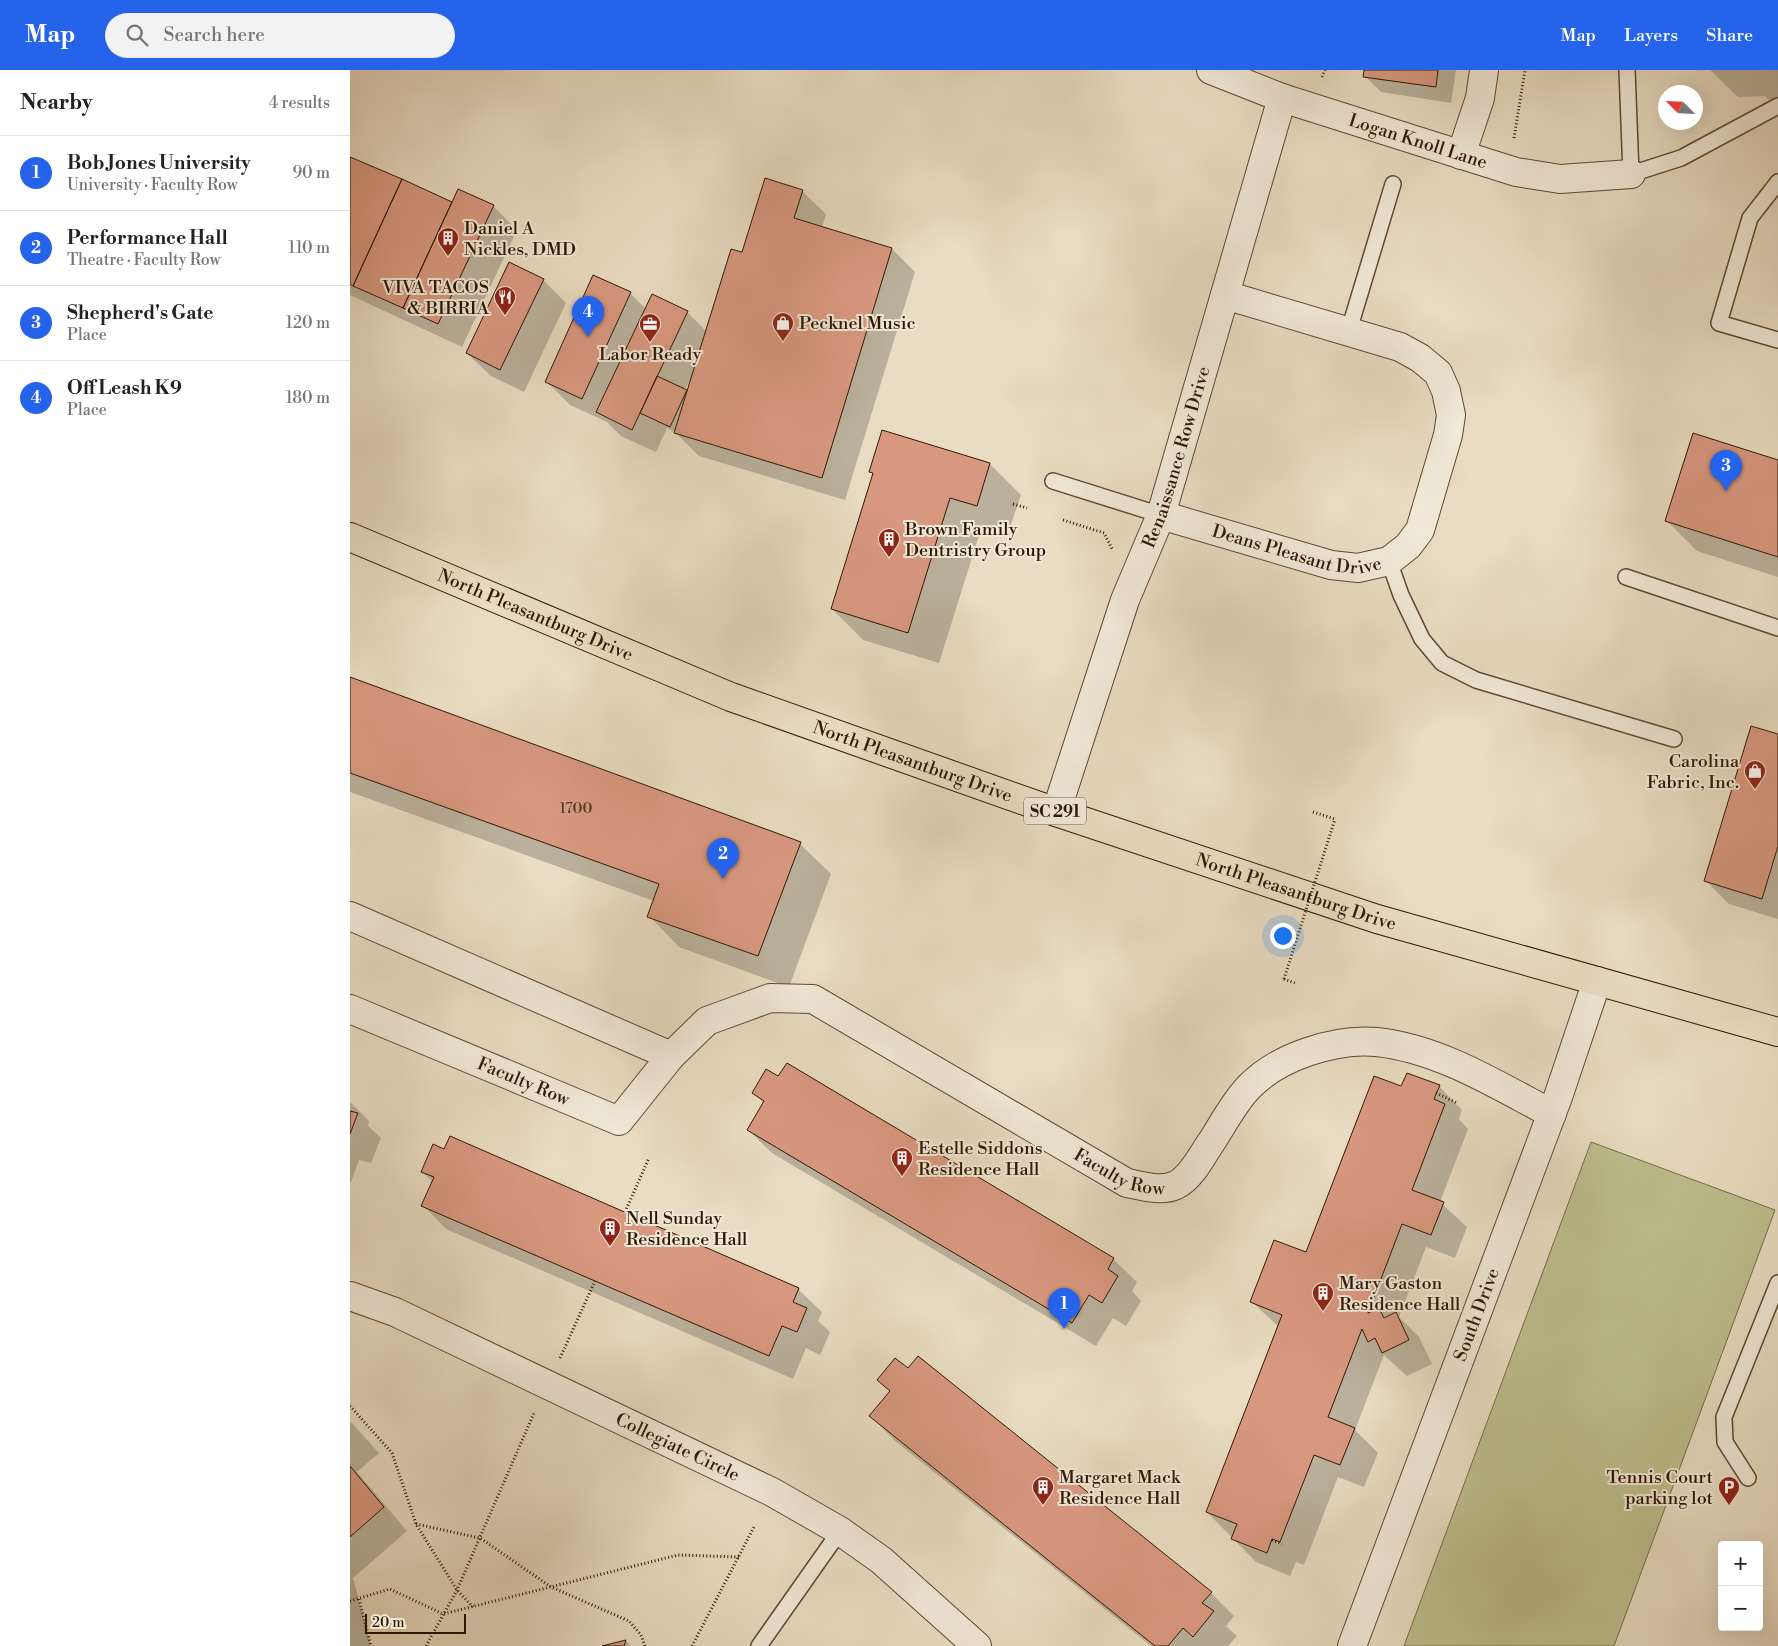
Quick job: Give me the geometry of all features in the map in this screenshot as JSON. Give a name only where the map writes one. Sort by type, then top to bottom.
[{"type":"main road","name":"North Pleasantburg Drive","points":[[350,537],[731,697],[1056,812],[1377,919],[1778,1032]]},
{"type":"street","name":"Logan Knoll Lane","points":[[1211,70],[1282,98],[1516,172],[1560,179],[1631,174]]},
{"type":"street","points":[[1461,155],[1480,98],[1484,70]]},
{"type":"street","name":"Renaissance Row Drive","points":[[1056,812],[1125,600],[1160,515],[1282,98]]},
{"type":"street","name":"Deans Pleasant Drive","points":[[1160,515],[1331,565],[1358,568],[1389,561],[1408,546],[1420,530],[1448,435],[1451,415],[1446,391],[1438,373],[1420,358],[1400,347],[1349,330],[1225,296]]},
{"type":"street","points":[[350,916],[671,1056]]},
{"type":"street","name":"South Drive","points":[[1352,1646],[1552,1114],[1597,982]]},
{"type":"street","name":"Faculty Row","points":[[350,1009],[619,1121],[671,1056],[707,1021],[770,998],[813,999],[1127,1184],[1161,1188],[1176,1185],[1190,1173],[1248,1088],[1274,1067],[1308,1050],[1343,1044],[1376,1042],[1418,1050],[1468,1070],[1552,1114]]},
{"type":"street","name":"Collegiate Circle","points":[[350,1296],[395,1312],[772,1492],[840,1531],[881,1560],[977,1646]]},
{"type":"lane","points":[[1627,70],[1631,174],[1681,158],[1778,106]]},
{"type":"lane","points":[[1778,182],[1750,218],[1719,323],[1778,340]]},
{"type":"lane","points":[[1349,330],[1393,184]]},
{"type":"lane","points":[[1053,480],[1160,515]]},
{"type":"lane","points":[[1389,561],[1401,595],[1422,639],[1442,663],[1476,680],[1674,740]]},
{"type":"lane","points":[[1626,578],[1778,628]]},
{"type":"lane","points":[[1748,1478],[1725,1442],[1724,1417],[1778,1283]]},
{"type":"lane","points":[[760,1646],[840,1531]]},
{"type":"path","points":[[1514,139],[1525,70]]},
{"type":"path","points":[[1013,504],[1027,508]]},
{"type":"path","points":[[1063,520],[1104,533],[1112,548]]},
{"type":"path","points":[[1295,983],[1284,979],[1336,819],[1313,812]]},
{"type":"path","points":[[1436,1093],[1457,1103]]},
{"type":"path","points":[[625,1212],[649,1158]]},
{"type":"path","points":[[426,1646],[457,1590],[547,1384],[595,1281]]},
{"type":"path","points":[[350,1406],[392,1453],[416,1524],[457,1590],[472,1607]]},
{"type":"path","points":[[416,1524],[480,1538],[551,1587],[629,1621],[641,1634],[645,1646]]},
{"type":"path","points":[[692,1646],[755,1525]]},
{"type":"path","points":[[1272,1540],[1282,1544]]},
{"type":"path","points":[[350,1601],[390,1589],[443,1614],[678,1555],[739,1557]]},
{"type":"path","points":[[359,1599],[370,1646]]},
{"type":"green space","points":[[1591,1142],[1775,1210],[1614,1646],[1404,1646]]},
{"type":"building","points":[[1364,70],[1438,70],[1436,87],[1363,77]]},
{"type":"building","points":[[350,157],[402,179],[353,286],[350,284]]},
{"type":"building","name":"Pecknel Music","points":[[765,178],[803,190],[794,218],[892,248],[822,478],[674,433],[731,249],[742,252]]},
{"type":"building","points":[[402,179],[452,202],[403,308],[353,286]]},
{"type":"building","name":"Daniel A Nickles, DMD","points":[[458,189],[494,205],[438,324],[403,308]]},
{"type":"building","name":"VIVA TACOS & BIRRIA","points":[[509,262],[544,279],[500,370],[466,353]]},
{"type":"building","points":[[593,275],[631,292],[582,399],[545,382]]},
{"type":"building","name":"Labor Ready","points":[[652,294],[688,311],[632,430],[596,412]]},
{"type":"building","points":[[657,376],[687,390],[670,427],[640,413]]},
{"type":"building","name":"Brown Family Dentristry Group","points":[[882,430],[990,463],[977,506],[950,498],[908,633],[831,609],[873,473],[869,472]]},
{"type":"building","points":[[1693,433],[1778,460],[1778,557],[1665,521]]},
{"type":"building","points":[[350,677],[801,842],[758,956],[647,917],[659,884],[350,773]]},
{"type":"building","name":"Carolina Fabric, Inc.","points":[[1751,726],[1778,734],[1778,846],[1762,899],[1704,881]]},
{"type":"building","name":"Estelle Siddons Residence Hall","points":[[787,1063],[1114,1258],[1108,1269],[1118,1276],[1102,1303],[1089,1295],[1072,1323],[747,1130],[764,1101],[752,1093],[766,1069],[778,1076]]},
{"type":"building","name":"Mary Gaston Residence Hall","points":[[1407,1073],[1440,1085],[1434,1099],[1445,1104],[1412,1190],[1444,1202],[1431,1235],[1402,1224],[1368,1313],[1379,1308],[1384,1318],[1396,1312],[1409,1340],[1382,1353],[1375,1338],[1368,1342],[1362,1329],[1328,1417],[1355,1428],[1340,1465],[1314,1455],[1280,1542],[1272,1539],[1267,1553],[1231,1539],[1237,1524],[1206,1512],[1282,1315],[1250,1302],[1274,1240],[1306,1252],[1374,1076],[1401,1086]]},
{"type":"building","points":[[350,1111],[358,1113],[350,1134]]},
{"type":"building","name":"Nell Sunday Residence Hall","points":[[450,1136],[799,1288],[793,1302],[807,1308],[797,1332],[782,1326],[769,1356],[421,1206],[434,1177],[421,1172],[433,1144],[444,1149]]},
{"type":"building","name":"Margaret Mack Residence Hall","points":[[918,1356],[1212,1592],[1202,1603],[1214,1611],[1193,1637],[1183,1628],[1168,1646],[1155,1646],[869,1416],[890,1391],[877,1380],[895,1358],[908,1368]]},
{"type":"building","points":[[350,1466],[384,1507],[350,1537]]},
{"type":"building","points":[[626,1640],[624,1646],[602,1646]]},
{"type":"place","name":"Daniel A Nickles, DMD","points":[[448,257]]},
{"type":"place","name":"VIVA TACOS & BIRRIA","points":[[505,316]]},
{"type":"place","name":"Off Leash K9","points":[[588,337]]},
{"type":"place","name":"Pecknel Music","points":[[783,342]]},
{"type":"place","name":"Labor Ready","points":[[650,343]]},
{"type":"place","name":"Shepherd's Gate","points":[[1726,491]]},
{"type":"place","name":"Brown Family Dentristry Group","points":[[889,558]]},
{"type":"place","name":"Carolina Fabric, Inc.","points":[[1755,790]]},
{"type":"place","name":"Performance Hall","points":[[723,879]]},
{"type":"place","name":"Estelle Siddons Residence Hall","points":[[902,1177]]},
{"type":"place","name":"Nell Sunday Residence Hall","points":[[610,1247]]},
{"type":"place","name":"Mary Gaston Residence Hall","points":[[1323,1312]]},
{"type":"place","name":"Bob Jones University","points":[[1064,1329]]},
{"type":"place","name":"Margaret Mack Residence Hall","points":[[1043,1506]]},
{"type":"place","name":"Tennis Court parking lot","points":[[1729,1506]]}]
